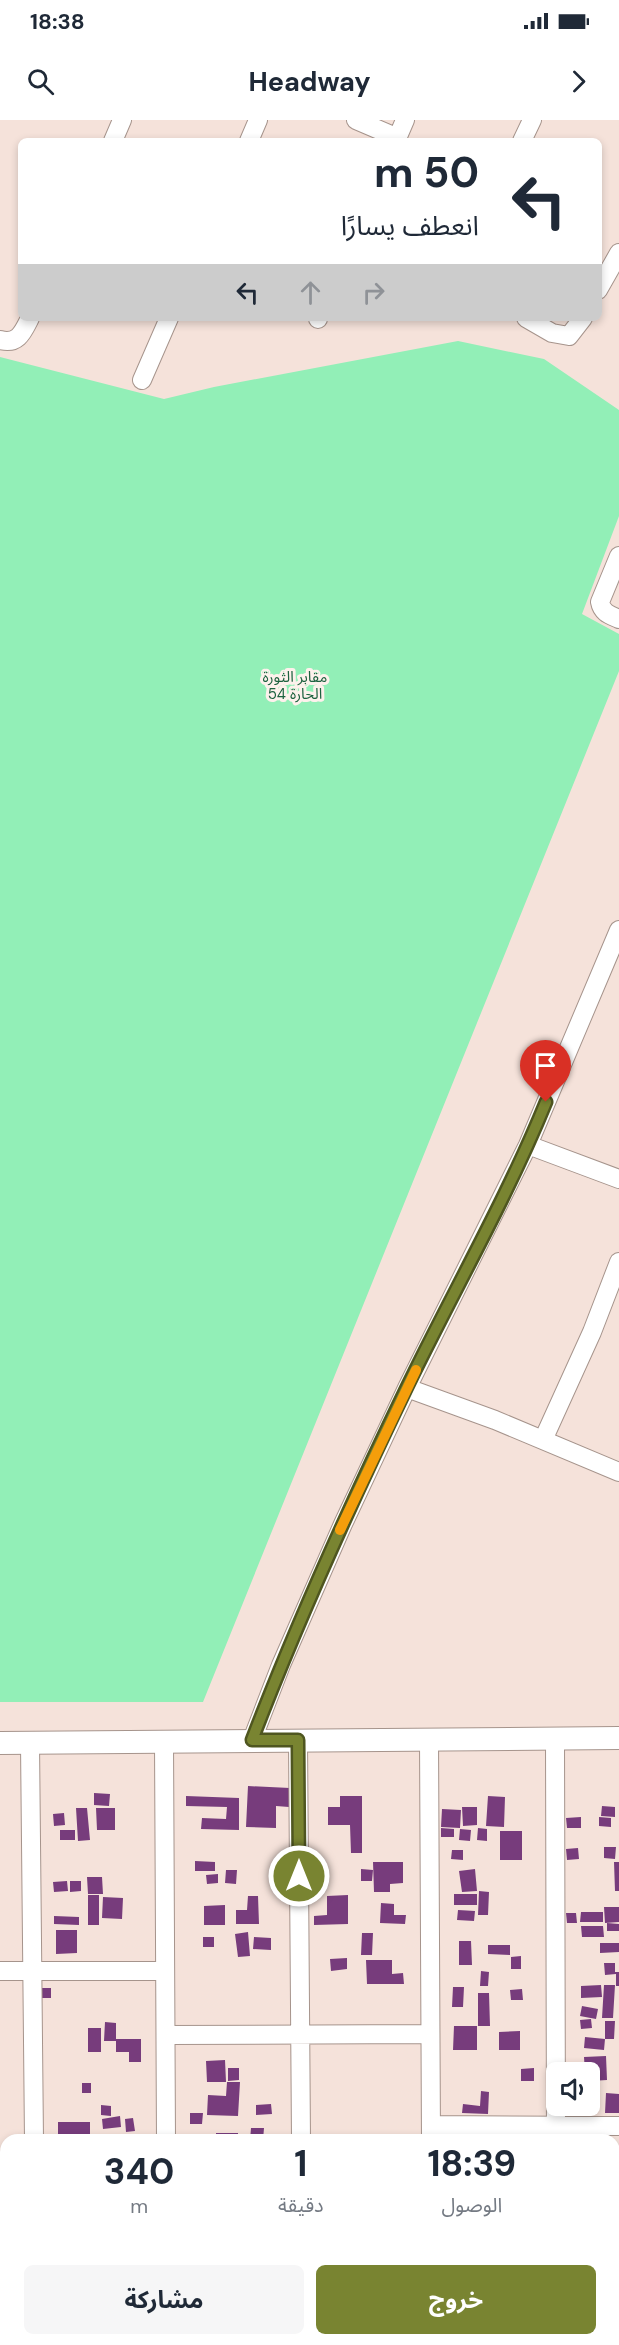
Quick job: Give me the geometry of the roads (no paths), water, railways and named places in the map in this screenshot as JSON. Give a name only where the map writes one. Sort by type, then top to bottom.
[{"type":"main road","points":[[0,1743],[619,1738]]},
{"type":"street","points":[[113,138],[122,120]]},
{"type":"street","points":[[250,138],[258,120]]},
{"type":"street","points":[[356,120],[393,138]]},
{"type":"street","points":[[398,138],[405,120]]},
{"type":"street","points":[[523,138],[532,120]]},
{"type":"street","points":[[602,283],[619,254]]},
{"type":"street","points":[[0,339],[15,340],[22,335],[29,321]]},
{"type":"street","points":[[142,380],[169,321]]},
{"type":"street","points":[[531,321],[552,333],[569,336],[581,321]]},
{"type":"street","points":[[619,556],[600,602],[601,608],[607,614],[619,619]]},
{"type":"street","points":[[252,1740],[281,1665],[343,1524],[407,1388],[528,1145],[619,930]]},
{"type":"street","points":[[528,1145],[619,1179]]},
{"type":"street","points":[[543,1440],[592,1332],[619,1262]]},
{"type":"street","points":[[407,1388],[619,1472]]},
{"type":"street","points":[[555,1738],[556,2133]]},
{"type":"street","points":[[429,1739],[431,2133],[556,2133],[619,2126]]},
{"type":"street","points":[[298,1740],[301,2134]]},
{"type":"street","points":[[164,1741],[166,2134]]},
{"type":"street","points":[[30,1743],[34,2134]]},
{"type":"street","points":[[0,1971],[165,1971]]},
{"type":"street","points":[[166,2036],[300,2033],[430,2034]]},
{"type":"park label","name":"مقابر الثورة الحارة 54","points":[[295,686]]}]
